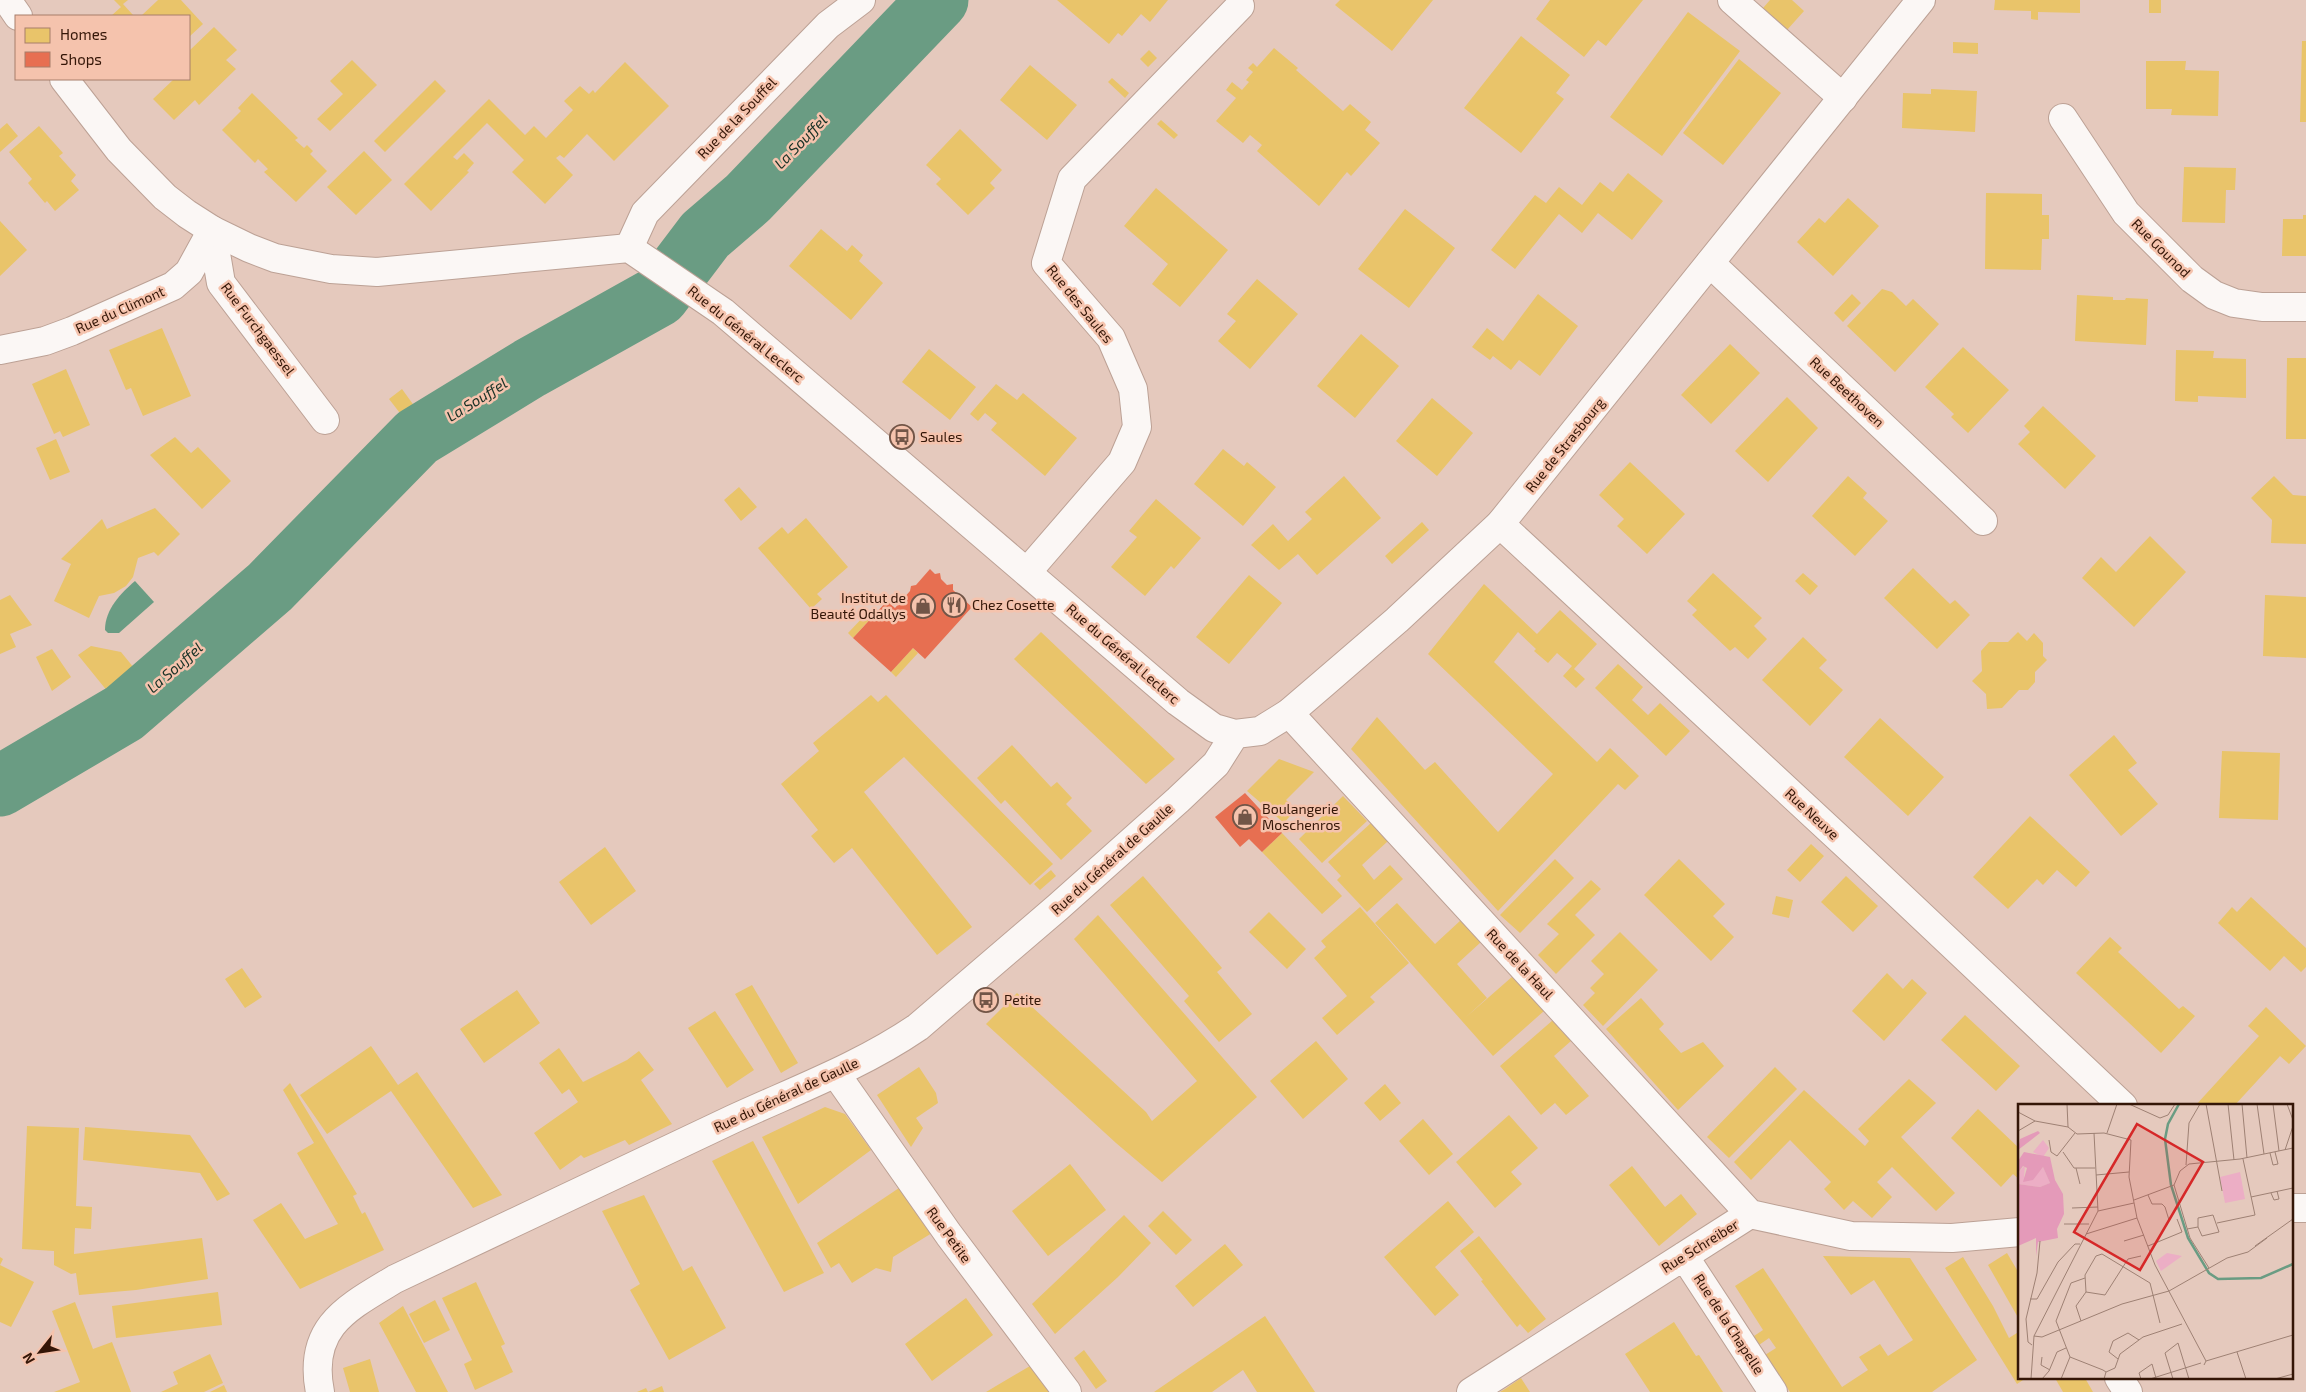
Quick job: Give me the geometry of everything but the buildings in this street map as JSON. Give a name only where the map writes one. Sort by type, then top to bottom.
[{"type":"street","points":[[6,0],[17,15]]},
{"type":"street","name":"Rue de la Souffel","points":[[629,248],[645,213],[828,25],[861,0]]},
{"type":"street","points":[[1732,0],[1843,98]]},
{"type":"street","name":"Rue de Strasbourg","points":[[1235,734],[1260,731],[1289,713],[1397,620],[1500,524],[1921,0]]},
{"type":"street","name":"Rue des Saules","points":[[1027,572],[1122,462],[1137,427],[1133,389],[1111,338],[1046,263],[1072,179],[1240,6]]},
{"type":"street","points":[[65,80],[119,150],[142,174],[188,214],[212,230],[275,258],[309,266],[355,272],[385,271],[629,248]]},
{"type":"street","name":"Rue Gounod","points":[[2063,118],[2126,213],[2192,279],[2214,295],[2234,303],[2262,307],[2306,307]]},
{"type":"street","name":"Rue du Climont","points":[[0,350],[45,341],[173,286],[189,272],[212,230]]},
{"type":"street","name":"Rue Furchgaessel","points":[[212,230],[221,284],[325,420]]},
{"type":"street","name":"Rue du Général Leclerc","points":[[629,248],[724,312],[1178,702],[1214,728],[1235,734]]},
{"type":"street","name":"Rue Beethoven","points":[[1710,263],[1983,521]]},
{"type":"street","name":"Rue Neuve","points":[[1500,524],[1822,822],[2121,1104]]},
{"type":"street","name":"Rue de la Haul","points":[[1289,713],[1750,1214]]},
{"type":"street","name":"Rue du Général de Gaulle","points":[[320,1392],[317,1376],[320,1344],[331,1325],[350,1306],[395,1279],[738,1117],[836,1074],[895,1043],[941,1008],[1058,908],[1191,788],[1216,764],[1235,734]]},
{"type":"street","name":"Rue Petite","points":[[836,1074],[949,1235],[1067,1392]]},
{"type":"street","name":"Rue Schreiber","points":[[1471,1392],[1750,1214],[1851,1236],[1952,1238],[2018,1232]]},
{"type":"street","name":"Rue de la Chapelle","points":[[1684,1256],[1773,1392]]},
{"type":"street","points":[[2121,1380],[2128,1392]]},
{"type":"shaded area","points":[[135,581],[154,602],[119,633],[108,633],[105,630],[111,608],[119,596]]},
{"type":"waterway","name":"La Souffel","points":[[0,786],[124,713],[270,587],[417,437],[530,368],[659,296],[705,235],[748,198],[938,0]]},
{"type":"place","name":"Saules","points":[[902,437]]},
{"type":"place","name":"Chez Cosette","points":[[954,605]]},
{"type":"place","name":"Institut de Beauté Odallys","points":[[923,606]]},
{"type":"place","name":"Boulangerie Moschenros","points":[[1245,817]]},
{"type":"place","name":"Petite","points":[[986,1000]]}]
